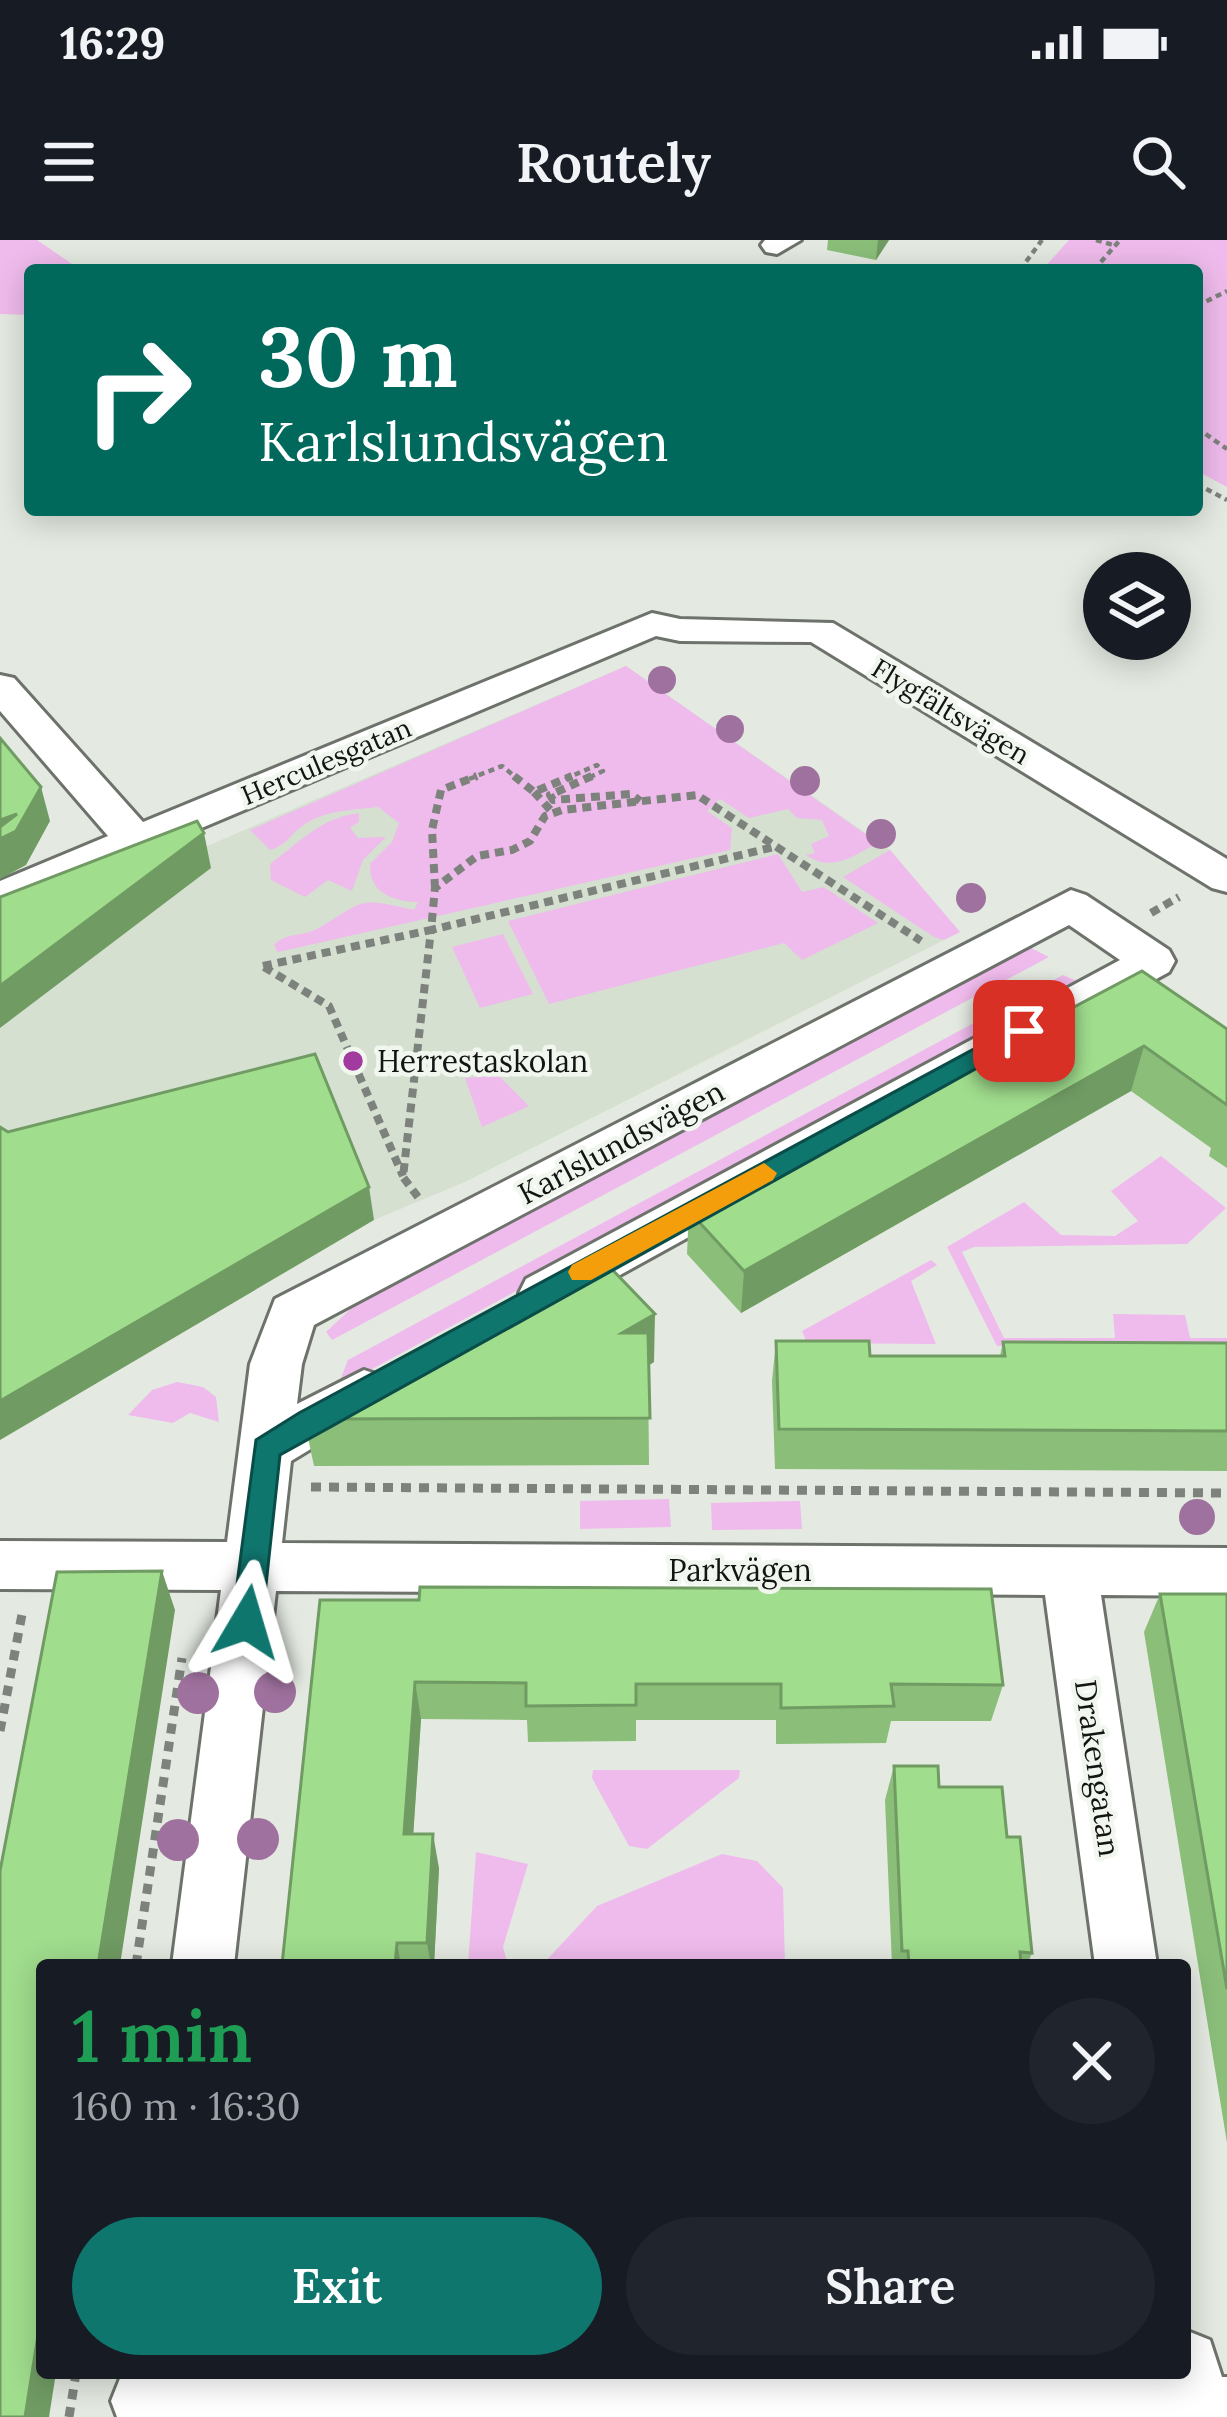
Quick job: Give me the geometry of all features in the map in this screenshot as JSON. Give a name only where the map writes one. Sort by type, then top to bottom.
[{"type":"street","name":"Herculesgatan","points":[[0,898],[652,624]]},
{"type":"street","name":"Flygfältsvägen","points":[[652,624],[680,629],[819,631],[1227,878]]},
{"type":"street","points":[[0,687],[136,841]]},
{"type":"street","name":"Karlslundsvägen","points":[[203,1959],[276,1364],[293,1313],[1071,905],[1153,961],[507,1313]]},
{"type":"street","points":[[266,1449],[404,1370]]},
{"type":"street","points":[[13,1582],[254,1567]]},
{"type":"street","name":"Parkvägen","points":[[254,1567],[1227,1573]]},
{"type":"street","name":"Drakengatan","points":[[1070,1572],[1125,1959]]},
{"type":"street","points":[[147,2397],[1199,2402]]},
{"type":"path","points":[[1096,240],[1118,243]]},
{"type":"path","points":[[534,792],[597,765],[603,771],[550,795],[553,800],[631,794],[641,802]]},
{"type":"path","points":[[403,1177],[435,888],[432,830],[441,790],[502,766],[553,813]]},
{"type":"path","points":[[435,888],[477,856],[512,850],[530,841],[544,816],[697,795],[930,947]]},
{"type":"path","points":[[422,1202],[403,1177],[329,1006],[263,966],[776,846]]},
{"type":"path","points":[[311,1487],[1227,1493]]},
{"type":"path","points":[[0,1731],[13,1582]]},
{"type":"path","points":[[137,1959],[184,1644]]},
{"type":"path","points":[[69,2417],[75,2379]]},
{"type":"shaded area","points":[[0,240],[37,240],[72,264],[24,264],[24,315],[0,314]]},
{"type":"shaded area","points":[[1069,240],[1227,240],[1227,487],[1203,474],[1203,264],[1047,264]]},
{"type":"shaded area","name":"Herrestaskolan","points":[[626,666],[890,850],[960,932],[467,1181],[374,1220],[0,1440],[0,935]]},
{"type":"shaded area","points":[[626,666],[878,843],[842,861],[825,863],[806,855],[815,853],[811,844],[829,836],[822,820],[797,818],[788,809],[749,818],[720,799],[707,811],[732,828],[730,850],[278,952],[274,945],[279,941],[317,929],[361,904],[414,910],[418,902],[391,897],[373,882],[370,864],[392,842],[399,823],[378,807],[318,817],[270,850],[250,830]]},
{"type":"shaded area","points":[[359,813],[359,822],[350,828],[358,838],[386,837],[363,860],[352,891],[328,880],[305,897],[271,880],[270,864],[301,840],[333,820]]},
{"type":"shaded area","points":[[890,850],[960,932],[944,940],[934,937],[843,877]]},
{"type":"shaded area","points":[[778,854],[802,892],[824,887],[878,923],[802,960],[784,943],[549,1004],[508,921]]},
{"type":"shaded area","points":[[503,934],[533,994],[480,1008],[452,947]]},
{"type":"shaded area","points":[[1031,948],[1049,957],[332,1340],[326,1332],[357,1303],[458,1243]]},
{"type":"shaded area","points":[[1063,975],[1084,984],[337,1388],[348,1360]]},
{"type":"shaded area","points":[[499,1076],[529,1106],[482,1127],[465,1078]]},
{"type":"shaded area","points":[[1161,1156],[1226,1208],[1187,1244],[974,1247],[962,1252],[1004,1338],[1115,1338],[1113,1314],[1185,1315],[1190,1338],[1227,1338],[1227,1347],[997,1346],[947,1247],[1024,1202],[1061,1235],[1115,1236],[1138,1221],[1111,1191]]},
{"type":"shaded area","points":[[931,1260],[937,1265],[911,1281],[936,1344],[807,1343],[802,1331]]},
{"type":"shaded area","points":[[177,1382],[203,1387],[216,1397],[219,1422],[190,1413],[173,1423],[128,1415],[152,1390]]},
{"type":"shaded area","points":[[669,1499],[671,1527],[580,1529],[580,1501]]},
{"type":"shaded area","points":[[800,1501],[802,1529],[712,1530],[711,1503]]},
{"type":"shaded area","points":[[593,1770],[740,1770],[739,1778],[647,1849],[629,1846],[592,1778]]},
{"type":"shaded area","points":[[476,1852],[528,1864],[503,1947],[506,1959],[468,1959]]},
{"type":"shaded area","points":[[722,1854],[757,1861],[783,1888],[785,1959],[548,1959],[597,1906]]},
{"type":"building","points":[[0,738],[41,787],[16,831],[0,839],[0,827],[17,814],[0,820]]},
{"type":"building","points":[[197,821],[204,833],[0,986],[0,897]]},
{"type":"building","points":[[1142,971],[1227,1029],[1227,1105],[1144,1046],[744,1271],[689,1211]]},
{"type":"building","name":"Herrestaskolan","points":[[315,1054],[369,1187],[0,1401],[0,1127],[8,1132]]},
{"type":"building","points":[[603,1260],[655,1314],[622,1333],[648,1333],[650,1418],[304,1419]]},
{"type":"building","points":[[776,1341],[869,1341],[870,1356],[1005,1356],[1003,1342],[1227,1343],[1227,1431],[779,1429]]},
{"type":"building","points":[[162,1571],[99,1959],[36,1959],[36,2348],[25,2417],[0,2417],[0,1871],[57,1572]]},
{"type":"building","points":[[420,1587],[991,1589],[1003,1685],[891,1684],[894,1706],[781,1708],[781,1684],[636,1684],[636,1705],[526,1706],[526,1683],[415,1682],[404,1834],[433,1834],[427,1943],[397,1943],[396,1959],[283,1959],[320,1600],[419,1600]]},
{"type":"building","points":[[1160,1594],[1227,1594],[1227,1989]]},
{"type":"building","points":[[894,1766],[938,1766],[939,1787],[1002,1787],[1007,1837],[1020,1837],[1032,1953],[1020,1952],[1021,1959],[909,1959],[908,1951],[902,1951]]},
{"type":"slow traffic","points":[[582,1272],[764,1173]]},
{"type":"place","name":"Herrestaskolan","points":[[353,1061]]},
{"type":"route","points":[[247,1622],[266,1449],[309,1421],[1024,1031]]}]
